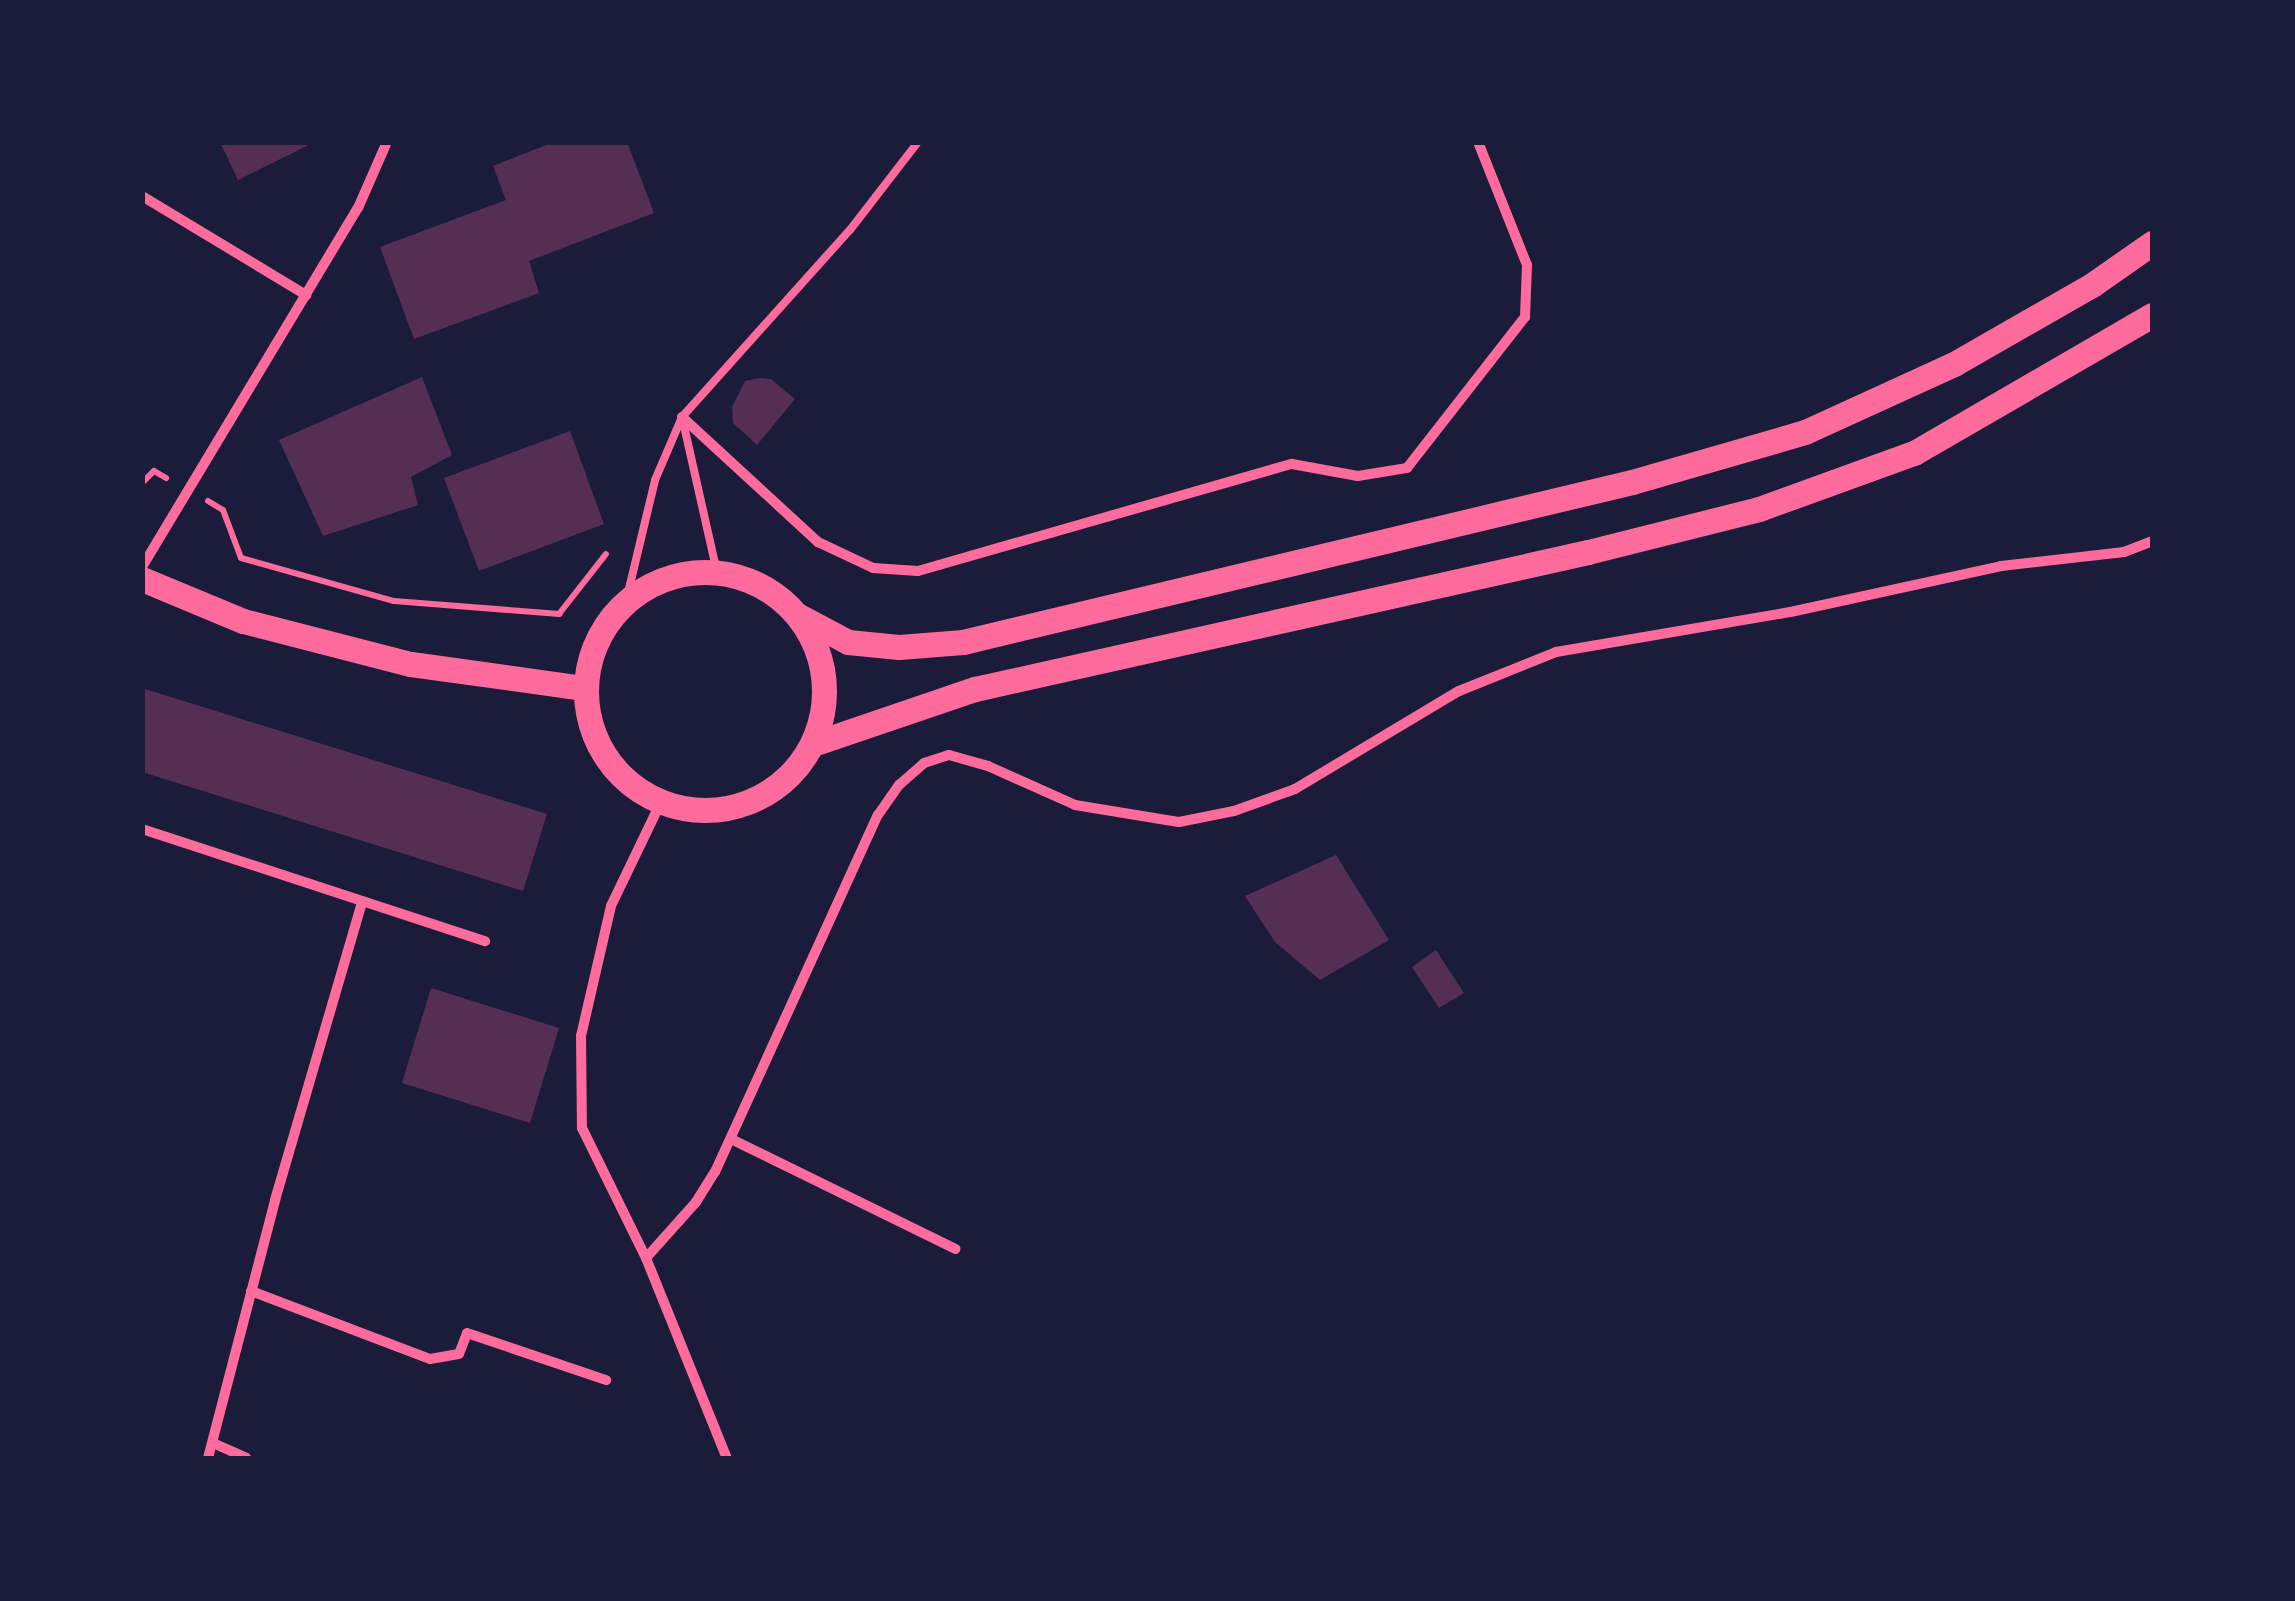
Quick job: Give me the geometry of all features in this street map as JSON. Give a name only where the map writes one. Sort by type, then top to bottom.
[{"type":"main road","points":[[800,616],[819,653],[825,704],[813,744],[776,790],[738,808],[701,812],[660,804],[624,782],[592,736],[584,688],[592,646],[628,597],[665,577],[717,572],[763,585],[800,616],[848,642],[899,647],[963,642],[1632,482],[1805,432],[1954,364],[2092,285],[2152,243]]},
{"type":"main road","points":[[813,744],[975,690],[1588,552],[1759,509],[1914,453],[2152,315]]},
{"type":"main road","points":[[142,580],[243,621],[410,664],[584,688]]},
{"type":"street","points":[[142,567],[358,208],[386,142]]},
{"type":"street","points":[[682,416],[818,542],[873,568],[918,571],[1292,464],[1358,476],[1408,468],[1525,316],[1526,266],[1478,142]]},
{"type":"street","points":[[142,196],[306,294]]},
{"type":"street","points":[[646,1258],[696,1202],[731,1139],[878,816],[898,785],[924,763],[948,755],[988,766],[1075,805],[1179,822],[1234,811],[1295,789],[1460,690],[1556,652],[1794,611],[2001,566],[2124,552],[2152,541]]},
{"type":"street","points":[[660,804],[611,906],[581,1036],[578,1086],[582,1128],[646,1258],[726,1458]]},
{"type":"street","points":[[142,829],[486,941]]},
{"type":"street","points":[[208,1458],[251,1291],[362,903]]},
{"type":"street","points":[[731,1139],[956,1249]]},
{"type":"street","points":[[251,1291],[430,1359],[459,1354],[466,1333],[606,1380]]},
{"type":"street","points":[[212,1442],[246,1458]]},
{"type":"lane","points":[[628,597],[655,480],[682,416],[850,230],[918,142]]},
{"type":"lane","points":[[682,416],[717,572]]},
{"type":"path","points":[[142,483],[154,471],[223,510],[241,558],[394,601],[559,614],[606,554]]},
{"type":"building","points":[[220,142],[315,142],[238,180]]},
{"type":"building","points":[[554,142],[627,142],[654,213],[529,261],[539,293],[414,339],[380,247],[506,200],[493,166]]},
{"type":"building","points":[[422,377],[452,455],[411,477],[418,505],[323,536],[279,440]]},
{"type":"building","points":[[771,379],[795,399],[757,445],[733,423],[732,407],[745,381]]},
{"type":"building","points":[[570,431],[604,524],[479,571],[444,478]]},
{"type":"building","points":[[142,688],[547,814],[523,891],[142,772]]},
{"type":"building","points":[[1336,855],[1389,940],[1320,980],[1275,942],[1245,896]]},
{"type":"building","points":[[1436,950],[1464,993],[1439,1008],[1412,967]]},
{"type":"building","points":[[431,988],[559,1028],[530,1123],[402,1083]]}]
